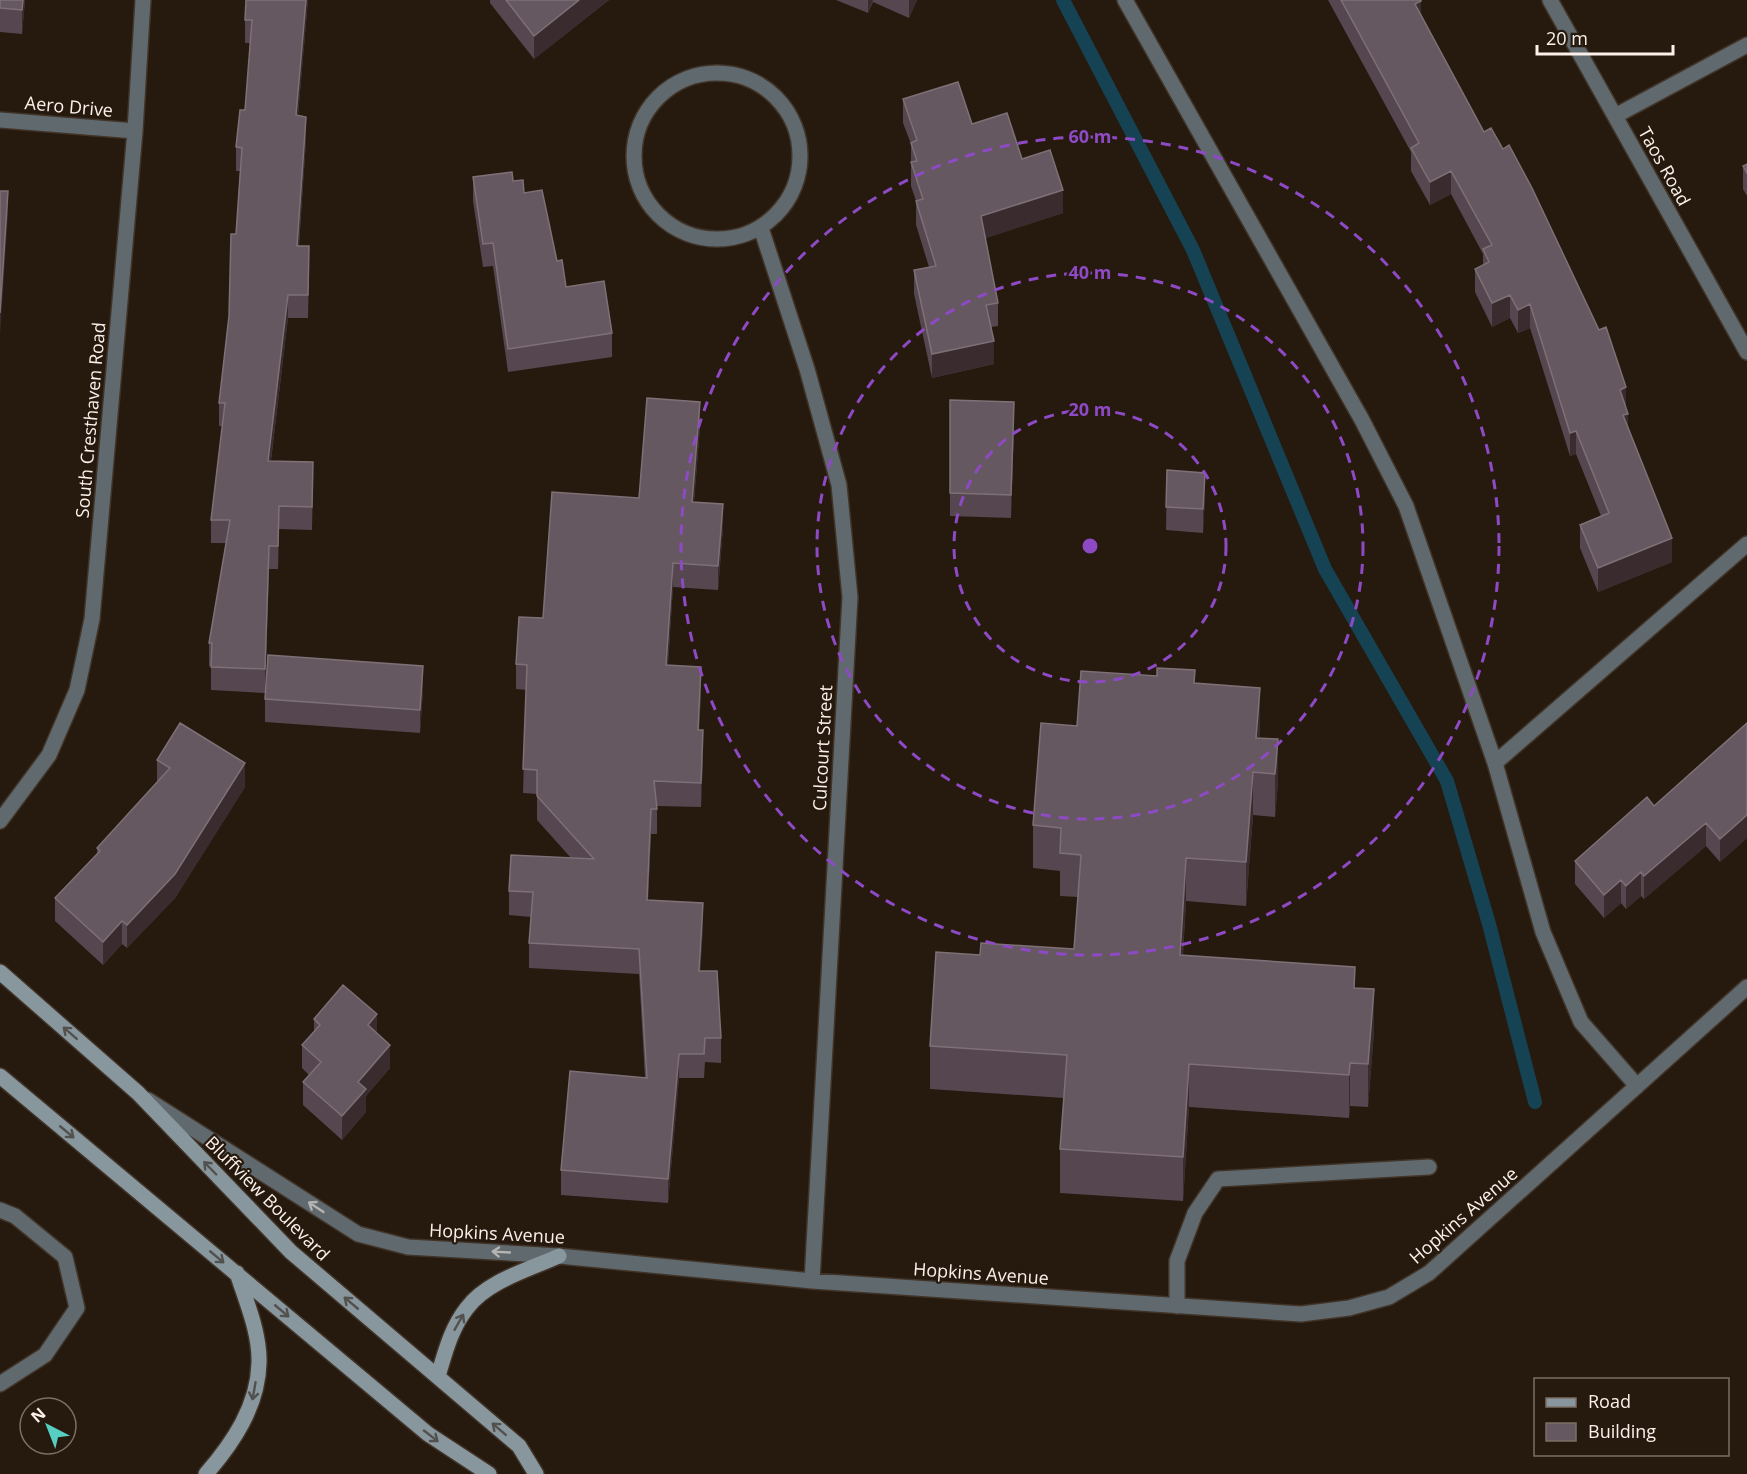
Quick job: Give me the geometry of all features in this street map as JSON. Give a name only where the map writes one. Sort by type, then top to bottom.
[{"type":"main road","name":"Bluffview Boulevard","points":[[0,972],[138,1093],[291,1252],[519,1446],[536,1474]]},
{"type":"main road","points":[[0,1076],[428,1434],[489,1474]]},
{"type":"main road","points":[[438,1376],[451,1336],[467,1307],[491,1287],[559,1256]]},
{"type":"main road","points":[[206,1474],[227,1450],[252,1404],[259,1363],[253,1326],[237,1273]]},
{"type":"street","name":"South Cresthaven Road","points":[[0,821],[48,755],[77,690],[92,619],[135,131],[143,0]]},
{"type":"street","points":[[1125,0],[1362,420],[1406,506],[1495,763],[1543,932],[1581,1022],[1637,1086]]},
{"type":"street","name":"Taos Road","points":[[1550,0],[1747,352]]},
{"type":"street","points":[[1615,116],[1747,45]]},
{"type":"street","points":[[711,72],[735,74],[757,82],[776,96],[790,116],[798,135],[801,156],[797,177],[790,198],[777,214],[760,228],[736,237],[703,238],[687,235],[665,223],[647,204],[636,181],[632,156],[636,131],[648,108],[665,90],[688,78],[711,72]]},
{"type":"street","name":"Aero Drive","points":[[0,120],[135,131]]},
{"type":"street","name":"Culcourt Street","points":[[760,228],[807,369],[838,485],[850,597],[812,1281]]},
{"type":"street","points":[[1495,763],[1747,544]]},
{"type":"street","name":"Hopkins Avenue","points":[[138,1093],[358,1234],[408,1247],[559,1256],[812,1281],[1301,1314],[1349,1308],[1389,1297],[1429,1273],[1747,987]]},
{"type":"street","points":[[1177,1306],[1177,1261],[1195,1213],[1218,1179],[1429,1167]]},
{"type":"street","points":[[0,1210],[15,1216],[65,1257],[77,1308],[45,1355],[0,1384]]},
{"type":"building","points":[[0,0],[23,0],[22,10],[0,8]]},
{"type":"building","points":[[246,0],[306,0],[296,115],[306,117],[297,246],[309,246],[308,295],[288,295],[268,461],[313,462],[312,507],[279,506],[278,546],[269,546],[265,669],[211,667],[212,643],[209,643],[230,520],[211,520],[225,403],[219,403],[229,316],[231,234],[236,234],[242,148],[236,147],[240,110],[245,110],[252,20],[245,20]]},
{"type":"building","points":[[506,0],[579,0],[534,36]]},
{"type":"building","points":[[1341,0],[1421,0],[1415,4],[1484,132],[1491,128],[1503,149],[1509,145],[1532,188],[1599,330],[1606,327],[1626,387],[1620,390],[1628,414],[1623,415],[1672,538],[1598,568],[1580,525],[1609,513],[1576,431],[1570,433],[1530,304],[1518,310],[1510,295],[1492,303],[1475,269],[1489,262],[1483,249],[1492,245],[1451,171],[1430,182],[1411,148],[1419,143]]},
{"type":"building","points":[[958,82],[972,124],[1007,113],[1022,159],[1050,150],[1063,190],[981,216],[998,303],[986,305],[994,341],[932,354],[914,270],[936,266],[916,201],[923,199],[911,162],[917,161],[911,143],[917,140],[903,99]]},
{"type":"building","points":[[512,172],[513,181],[523,180],[524,193],[542,190],[557,261],[562,260],[566,287],[604,281],[612,333],[508,349],[493,243],[483,244],[473,177]]},
{"type":"building","points":[[0,191],[8,191],[0,313]]},
{"type":"building","points":[[647,398],[700,402],[692,502],[723,504],[718,566],[673,563],[666,665],[701,667],[698,730],[703,730],[701,783],[654,781],[657,809],[651,809],[647,900],[703,903],[699,971],[717,971],[721,1038],[705,1038],[704,1054],[679,1054],[668,1179],[561,1170],[570,1071],[647,1078],[639,949],[529,943],[533,892],[509,891],[511,855],[594,859],[537,796],[537,770],[523,769],[527,665],[516,664],[519,617],[543,618],[552,492],[639,498]]},
{"type":"building","points":[[950,400],[1014,402],[1011,495],[950,493]]},
{"type":"building","points":[[1167,470],[1205,473],[1203,509],[1166,507]]},
{"type":"building","points":[[268,655],[423,666],[420,710],[265,699]]},
{"type":"building","points":[[1157,668],[1195,670],[1194,683],[1260,688],[1256,738],[1278,739],[1275,774],[1253,772],[1246,862],[1186,858],[1180,955],[1355,967],[1354,988],[1374,989],[1368,1064],[1350,1063],[1349,1075],[1189,1064],[1183,1157],[1060,1149],[1067,1055],[930,1046],[936,952],[980,955],[981,943],[1074,949],[1081,855],[1060,853],[1061,828],[1033,825],[1041,723],[1077,726],[1081,671],[1157,676]]},
{"type":"building","points":[[180,723],[245,763],[175,874],[127,925],[122,921],[103,942],[55,898],[100,851],[97,848],[170,768],[157,760]]},
{"type":"building","points":[[1747,723],[1747,815],[1720,839],[1706,823],[1644,876],[1641,872],[1626,886],[1621,880],[1604,895],[1575,861],[1647,797],[1654,806]]},
{"type":"building","points":[[343,985],[377,1014],[368,1025],[390,1045],[358,1082],[366,1089],[342,1116],[303,1082],[321,1062],[302,1045],[320,1025],[314,1019]]},
{"type":"waterway","points":[[1063,0],[1193,250],[1325,569],[1447,781],[1489,924],[1535,1102]]}]
